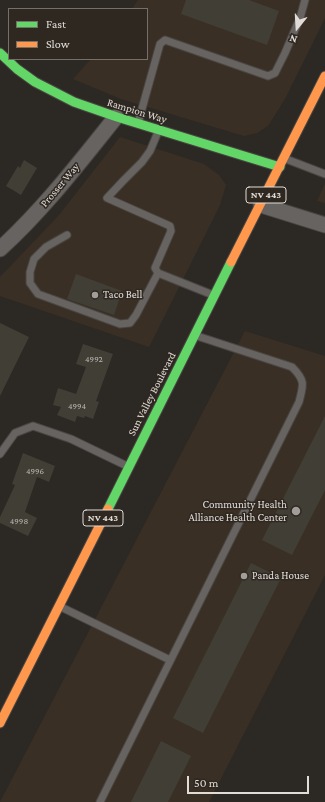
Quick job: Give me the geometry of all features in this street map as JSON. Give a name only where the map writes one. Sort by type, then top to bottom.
[{"type":"main road","name":"Rampion Way","points":[[0,53],[23,74],[41,87],[80,104],[158,130],[282,163]]},
{"type":"main road","name":"Sun Valley Boulevard","points":[[0,724],[325,76]]},
{"type":"street","name":"Prosser Way","points":[[5,243],[61,186],[116,117]]},
{"type":"street","points":[[261,204],[325,225]]},
{"type":"lane","points":[[138,124],[160,44],[165,40],[268,76],[275,73],[285,53],[300,18],[305,0]]},
{"type":"lane","points":[[158,130],[150,151],[142,162],[107,198],[170,226],[171,231],[155,268],[158,272],[215,296]]},
{"type":"lane","points":[[282,163],[325,174]]},
{"type":"lane","points":[[66,235],[46,247],[34,259],[30,272],[30,283],[38,294],[120,324],[130,323],[136,315],[158,272]]},
{"type":"lane","points":[[100,802],[299,402],[303,387],[301,376],[292,366],[195,336]]},
{"type":"lane","points":[[0,454],[15,433],[33,426],[71,439],[129,467]]},
{"type":"lane","points":[[59,606],[170,660]]},
{"type":"shaded area","points":[[138,0],[325,0],[325,18],[285,99],[268,126],[257,133],[244,136],[121,99],[73,79],[90,60],[148,60],[148,8],[133,8]]},
{"type":"shaded area","points":[[120,137],[204,164],[219,175],[226,185],[220,205],[149,347],[0,296],[0,277],[59,215]]},
{"type":"shaded area","points":[[325,183],[325,203],[317,201]]},
{"type":"shaded area","points":[[245,331],[325,356],[325,575],[209,802],[0,802]]},
{"type":"building","points":[[186,0],[249,0],[279,11],[267,45],[181,14]]},
{"type":"building","points":[[24,160],[37,168],[21,195],[6,186],[18,166],[20,168]]},
{"type":"building","name":"Taco Bell","points":[[76,274],[122,291],[114,315],[67,299]]},
{"type":"building","points":[[0,323],[29,337],[0,396]]},
{"type":"building","points":[[83,344],[113,354],[96,401],[99,402],[93,419],[85,416],[84,418],[77,416],[75,422],[57,415],[61,407],[53,405],[58,388],[76,394],[86,367],[76,364]]},
{"type":"building","name":"Community Health Alliance Health Center","points":[[325,416],[325,490],[292,555],[262,540]]},
{"type":"building","points":[[23,453],[55,466],[49,482],[37,477],[25,512],[37,518],[28,536],[0,523],[0,517],[15,485],[12,484]]},
{"type":"building","points":[[251,563],[281,578],[203,733],[173,718]]},
{"type":"building","points":[[161,741],[191,756],[168,802],[131,802]]},
{"type":"traffic: fast","points":[[0,53],[17,69],[35,82],[74,102],[117,117],[280,167]]},
{"type":"traffic: fast","points":[[108,509],[231,262]]},
{"type":"traffic: slow","points":[[231,262],[325,76]]},
{"type":"traffic: slow","points":[[0,723],[108,509]]},
{"type":"place","name":"Taco Bell","points":[[95,295]]},
{"type":"place","name":"Community Health Alliance Health Center","points":[[296,511]]},
{"type":"place","name":"Panda House","points":[[244,576]]}]
